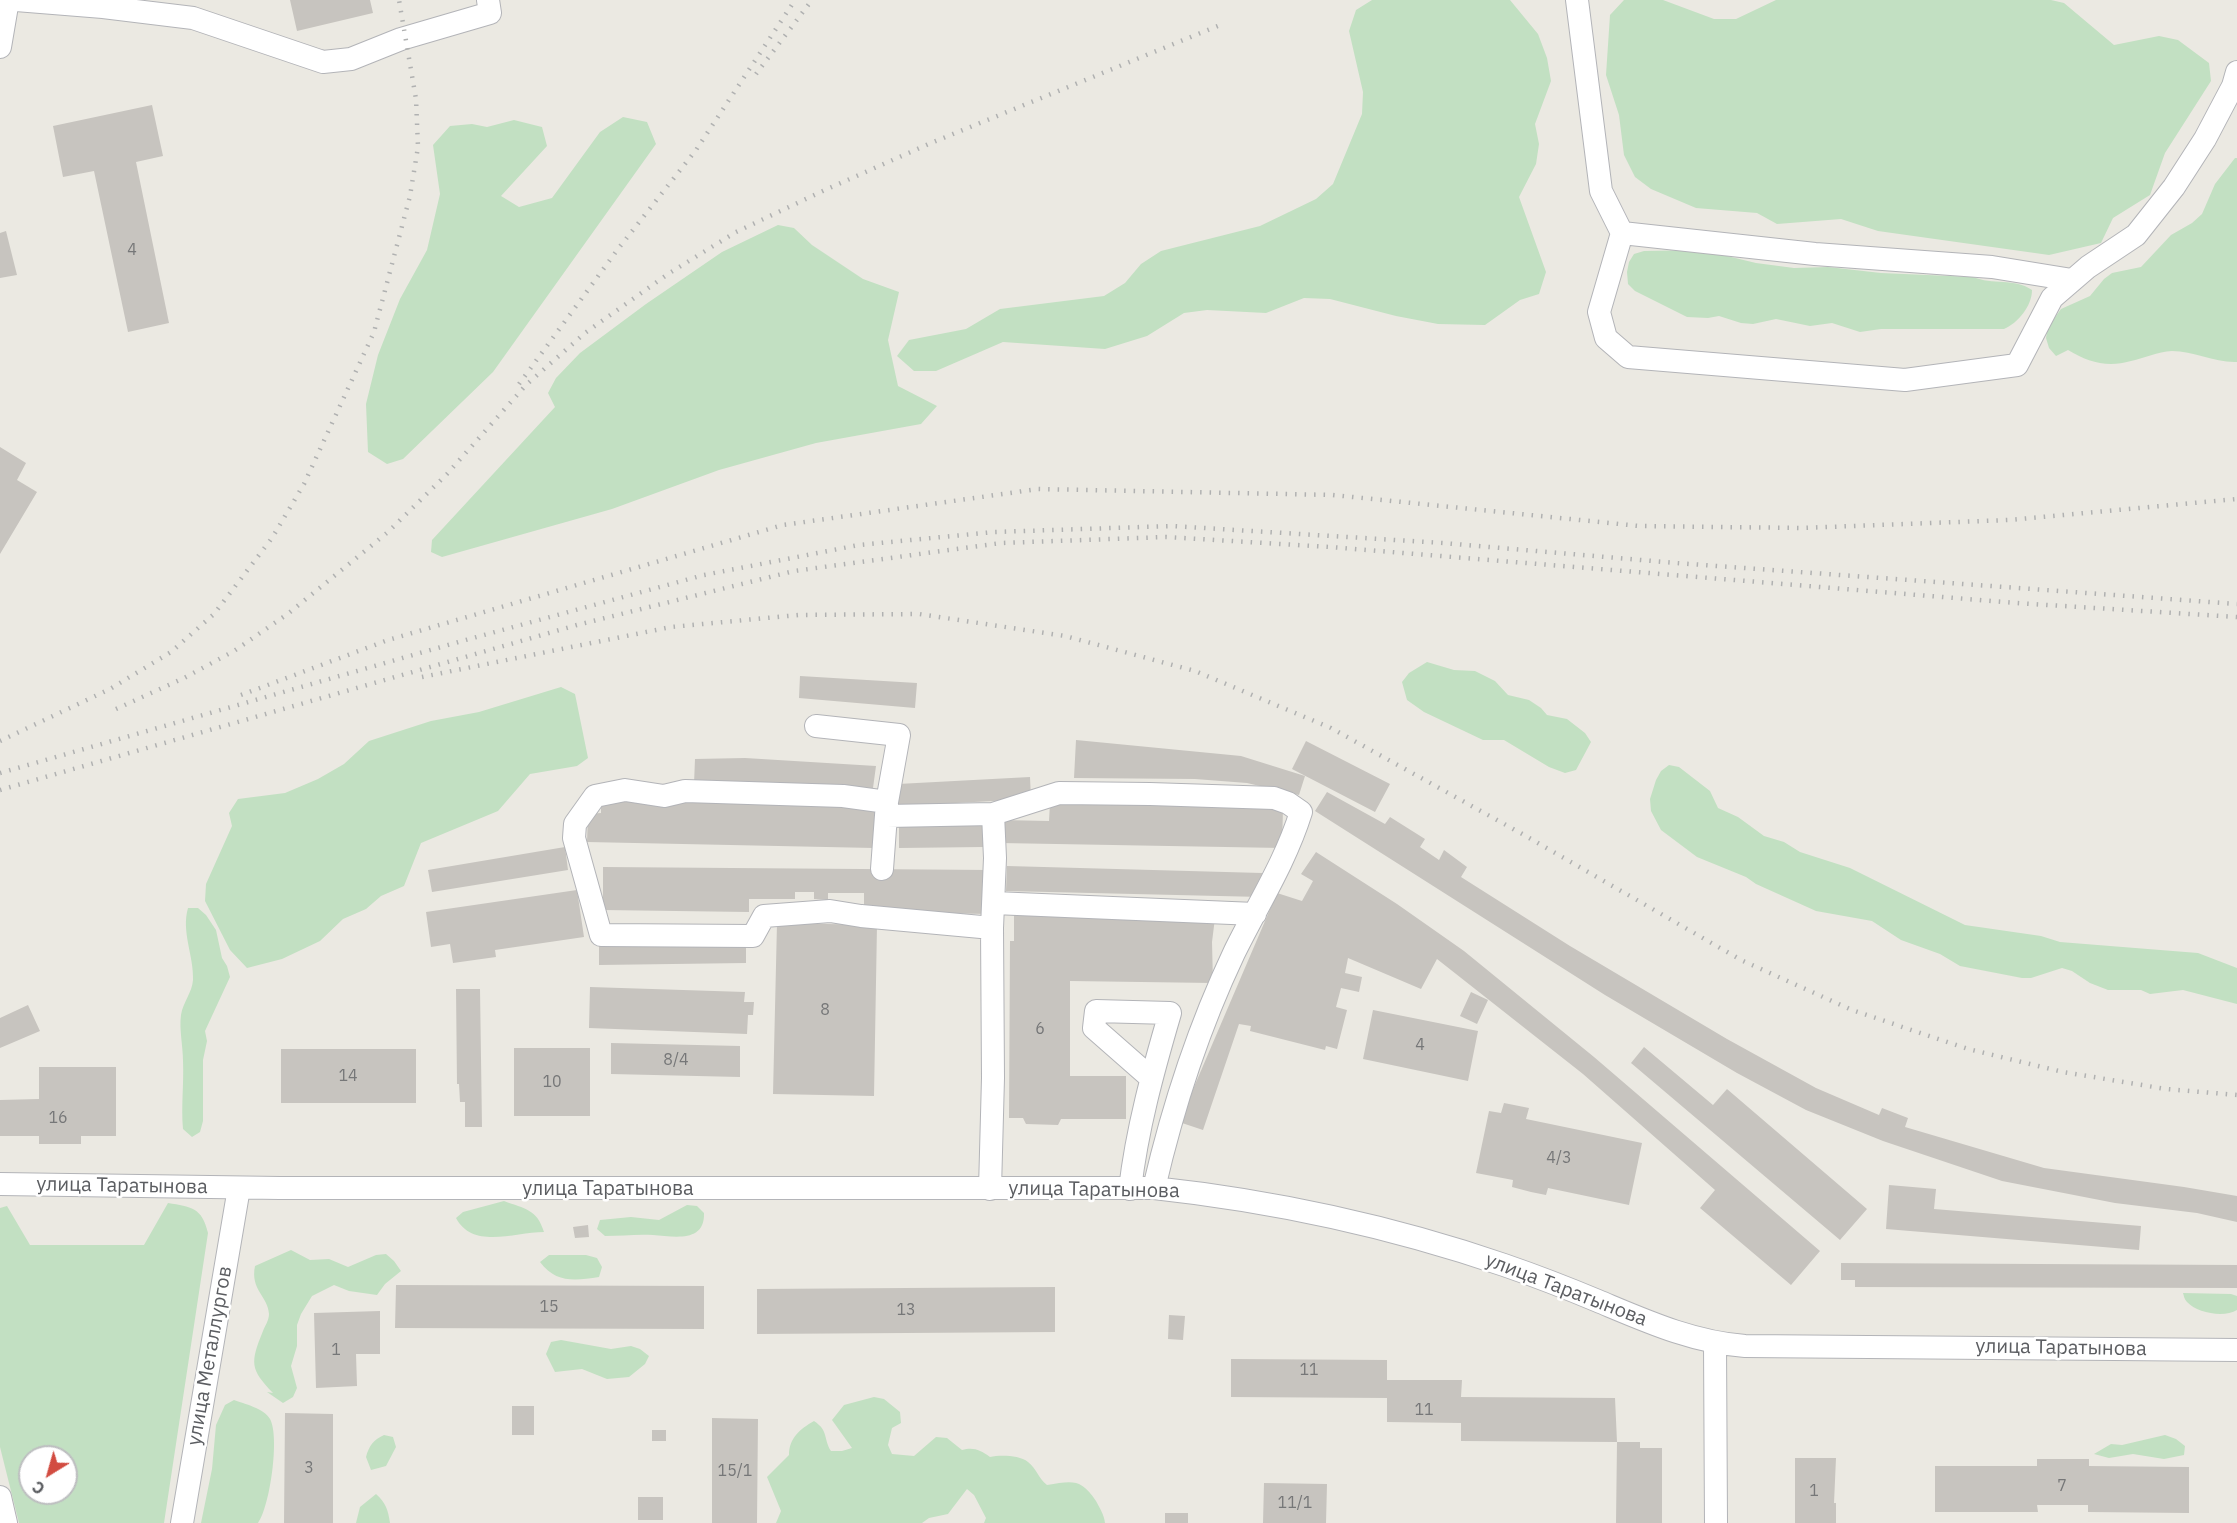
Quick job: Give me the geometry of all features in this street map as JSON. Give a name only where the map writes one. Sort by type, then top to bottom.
[{"type":"street","points":[[0,47],[8,0]]},
{"type":"street","points":[[15,0],[162,7],[323,62],[351,59],[401,39],[490,13],[488,0]]},
{"type":"street","points":[[1577,0],[1601,191],[1622,233],[1599,312],[1606,338],[1628,357],[1905,380],[2017,366],[2052,298],[2088,267],[2136,235],[2174,187],[2205,139],[2233,86],[2237,72]]},
{"type":"street","points":[[1622,233],[1815,254],[1992,267],[2072,280]]},
{"type":"street","points":[[816,726],[899,735],[887,809],[882,869]]},
{"type":"street","points":[[992,928],[830,912],[764,916],[753,936],[601,935],[574,838],[575,824],[595,796],[625,790],[664,796],[685,791],[843,796],[887,809],[993,814],[1059,793],[1274,798],[1288,803],[1301,812],[1283,858],[1211,1005],[1189,1060],[1171,1118],[1154,1188]]},
{"type":"street","points":[[990,1189],[993,1078],[992,928],[995,858],[993,814]]},
{"type":"street","points":[[994,903],[1255,914]]},
{"type":"street","points":[[1130,1189],[1135,1146],[1151,1078]]},
{"type":"street","name":"улица Таратынова","points":[[0,1184],[239,1188],[1154,1188],[1222,1195],[1308,1210],[1393,1231],[1505,1266],[1669,1329],[1715,1344],[2237,1350]]},
{"type":"street","name":"улица Металлургов","points":[[182,1523],[239,1188]]},
{"type":"street","points":[[1715,1344],[1716,1523]]},
{"type":"street","points":[[0,1497],[6,1523]]},
{"type":"green space","points":[[1372,0],[1510,0],[1538,34],[1547,58],[1551,81],[1535,124],[1539,144],[1536,164],[1519,197],[1546,272],[1539,294],[1520,300],[1485,325],[1438,324],[1330,299],[1304,298],[1266,313],[1207,310],[1184,313],[1147,336],[1105,349],[1003,342],[936,371],[914,371],[897,356],[909,340],[966,329],[1000,309],[1104,296],[1125,283],[1141,264],[1161,251],[1260,226],[1316,199],[1333,184],[1362,114],[1363,92],[1349,31],[1356,10]]},
{"type":"green space","points":[[1624,0],[1663,0],[1714,19],[1736,19],[1776,0],[2051,0],[2064,3],[2114,45],[2159,36],[2178,40],[2209,63],[2211,81],[2165,153],[2150,195],[2113,218],[2101,243],[2049,255],[1878,231],[1841,219],[1777,224],[1757,213],[1696,208],[1651,189],[1635,177],[1624,155],[1619,115],[1606,75],[1610,15]]},
{"type":"green space","points":[[623,117],[647,122],[656,144],[493,372],[403,459],[387,464],[368,452],[366,404],[378,355],[400,299],[427,250],[440,194],[433,145],[450,126],[472,124],[487,127],[514,120],[542,127],[547,146],[501,196],[519,207],[552,198],[600,132]]},
{"type":"green space","points":[[2237,158],[2237,362],[2172,351],[2114,364],[2090,361],[2068,350],[2056,356],[2049,348],[2046,338],[2048,327],[2061,309],[2090,296],[2112,273],[2141,267],[2171,235],[2192,223],[2202,214],[2215,184]]},
{"type":"green space","points":[[778,225],[794,228],[812,245],[863,279],[899,292],[888,340],[898,386],[937,406],[921,424],[816,443],[719,470],[612,509],[442,557],[431,552],[432,540],[555,407],[548,393],[556,378],[580,353],[722,252]]},
{"type":"green space","points":[[1702,250],[1756,263],[1794,268],[1828,267],[1881,273],[1973,277],[2018,284],[2032,290],[2030,302],[2023,313],[2014,323],[2004,329],[1881,329],[1860,332],[1832,323],[1810,326],[1776,319],[1753,324],[1719,316],[1687,317],[1635,291],[1628,284],[1629,262],[1634,254],[1644,251]]},
{"type":"green space","points":[[1427,662],[1454,670],[1475,671],[1495,681],[1508,695],[1529,700],[1547,715],[1567,719],[1585,733],[1591,742],[1576,770],[1565,773],[1549,767],[1504,740],[1483,740],[1424,712],[1407,700],[1402,682],[1409,673]]},
{"type":"green space","points":[[561,687],[575,694],[588,758],[577,766],[530,774],[498,811],[421,843],[404,886],[381,896],[366,909],[343,919],[320,941],[282,959],[247,968],[230,950],[205,901],[206,884],[232,826],[229,813],[238,799],[285,793],[318,779],[344,764],[369,741],[431,721],[479,712]]},
{"type":"green space","points":[[1669,765],[1679,767],[1710,791],[1718,808],[1738,817],[1764,836],[1784,842],[1800,852],[1850,868],[1965,925],[2041,936],[2060,942],[2198,953],[2237,968],[2237,1004],[2183,990],[2150,994],[2141,990],[2108,990],[2062,968],[2031,978],[2022,978],[1960,966],[1940,954],[1901,940],[1872,921],[1816,911],[1756,884],[1746,877],[1697,857],[1661,830],[1651,811],[1650,799],[1661,771]]},
{"type":"green space","points":[[188,908],[198,908],[216,930],[222,958],[230,977],[205,1031],[207,1041],[203,1060],[203,1121],[200,1132],[192,1137],[183,1129],[183,1061],[180,1026],[182,1010],[193,980],[186,926]]},
{"type":"green space","points":[[504,1201],[534,1214],[544,1232],[484,1236],[473,1234],[463,1228],[456,1218],[463,1212]]},
{"type":"green space","points":[[168,1203],[189,1207],[199,1213],[206,1224],[208,1233],[164,1523],[19,1523],[0,1447],[0,1208],[7,1206],[30,1245],[144,1245]]},
{"type":"green space","points":[[687,1205],[697,1206],[704,1213],[703,1223],[699,1230],[686,1236],[605,1236],[597,1229],[600,1220],[631,1217],[659,1220]]},
{"type":"green space","points":[[291,1250],[310,1260],[329,1259],[348,1267],[376,1255],[386,1254],[401,1271],[385,1284],[377,1295],[349,1291],[334,1285],[312,1296],[297,1325],[297,1346],[291,1366],[297,1388],[293,1397],[283,1403],[267,1392],[273,1393],[260,1378],[254,1365],[256,1351],[269,1314],[254,1274],[255,1266]]},
{"type":"green space","points":[[549,1255],[586,1255],[597,1258],[602,1267],[599,1277],[574,1280],[552,1274],[540,1262]]},
{"type":"green space","points":[[2183,1293],[2231,1294],[2237,1296],[2237,1310],[2218,1314],[2197,1309],[2187,1302]]},
{"type":"green space","points":[[561,1340],[611,1349],[631,1346],[649,1356],[645,1364],[629,1377],[607,1379],[582,1369],[555,1372],[546,1354],[551,1342]]},
{"type":"green space","points":[[874,1397],[884,1399],[900,1412],[901,1423],[892,1428],[888,1445],[892,1454],[914,1456],[936,1437],[947,1438],[962,1450],[977,1450],[990,1457],[1020,1458],[1031,1464],[1047,1485],[1070,1482],[1086,1488],[1096,1501],[1105,1523],[984,1523],[986,1518],[974,1495],[967,1489],[948,1514],[929,1518],[922,1523],[776,1523],[781,1511],[767,1477],[789,1455],[796,1435],[814,1421],[824,1431],[831,1451],[852,1448],[832,1420],[844,1405]]},
{"type":"green space","points":[[234,1400],[263,1412],[270,1419],[273,1428],[274,1456],[266,1503],[258,1523],[201,1523],[212,1469],[216,1425],[225,1405]]},
{"type":"green space","points":[[384,1435],[393,1437],[396,1447],[386,1466],[371,1470],[366,1457],[367,1453],[374,1441]]},
{"type":"green space","points":[[2165,1435],[2185,1446],[2184,1455],[2164,1459],[2133,1454],[2109,1458],[2094,1454],[2111,1444],[2122,1445]]},
{"type":"green space","points":[[376,1494],[386,1507],[390,1523],[356,1523],[360,1507]]},
{"type":"building","points":[[290,0],[370,0],[373,13],[297,31]]},
{"type":"building","points":[[152,105],[163,156],[136,162],[169,323],[128,332],[94,171],[63,177],[53,126]]},
{"type":"building","points":[[6,231],[17,275],[0,278],[0,233]]},
{"type":"building","points":[[0,447],[26,463],[17,480],[37,492],[0,554]]},
{"type":"building","points":[[800,676],[917,683],[915,708],[799,698]]},
{"type":"building","points":[[1076,740],[1241,756],[1305,776],[1299,795],[1247,783],[1195,779],[1074,778]]},
{"type":"building","points":[[1306,741],[1390,784],[1375,812],[1292,769]]},
{"type":"building","points":[[745,758],[876,766],[873,788],[694,784],[695,759]]},
{"type":"building","points":[[1030,777],[1031,799],[899,806],[898,784]]},
{"type":"building","points":[[1327,792],[1385,824],[1390,817],[1425,839],[1420,847],[1439,860],[1444,850],[1467,867],[1461,877],[1570,946],[1727,1039],[1816,1088],[1879,1115],[1882,1108],[1908,1118],[1905,1127],[2044,1168],[2237,1196],[2237,1222],[2197,1213],[2115,1203],[2002,1181],[1883,1141],[1806,1110],[1737,1073],[1605,995],[1315,811]]},
{"type":"building","points":[[601,798],[671,802],[876,806],[874,848],[587,842],[588,814],[601,813]]},
{"type":"building","points":[[1050,803],[1283,808],[1282,848],[1000,843],[1001,820],[1049,821]]},
{"type":"building","points":[[983,821],[983,847],[899,848],[899,822]]},
{"type":"building","points":[[565,847],[568,870],[432,892],[428,870]]},
{"type":"building","points":[[1316,852],[1397,904],[1464,951],[1594,1057],[1820,1251],[1791,1285],[1700,1208],[1715,1190],[1583,1074],[1437,959],[1421,989],[1348,958],[1345,973],[1362,977],[1359,992],[1341,988],[1336,1007],[1347,1010],[1337,1049],[1326,1046],[1325,1050],[1250,1031],[1251,1026],[1239,1024],[1203,1130],[1179,1122],[1277,893],[1302,901],[1313,881],[1301,874]]},
{"type":"building","points":[[1007,866],[1262,873],[1262,897],[1006,891]]},
{"type":"building","points":[[603,867],[990,870],[990,914],[864,912],[864,893],[828,893],[828,900],[814,899],[814,892],[795,892],[795,899],[749,899],[749,912],[603,910]]},
{"type":"building","points":[[577,890],[584,937],[495,950],[496,957],[453,963],[450,944],[431,947],[426,912]]},
{"type":"building","points":[[1014,913],[1215,918],[1212,942],[1213,983],[1070,981],[1070,1076],[1126,1076],[1126,1119],[1061,1119],[1058,1125],[1026,1124],[1023,1118],[1009,1118],[1010,941],[1014,941]]},
{"type":"building","points":[[777,923],[877,925],[874,1096],[773,1094]]},
{"type":"building","points":[[746,940],[746,963],[599,965],[599,941]]},
{"type":"building","points":[[590,987],[745,992],[744,1002],[754,1002],[753,1015],[748,1015],[747,1034],[589,1028]]},
{"type":"building","points":[[456,989],[480,989],[482,1127],[465,1127],[465,1102],[460,1102],[459,1084],[457,1084]]},
{"type":"building","points":[[1471,992],[1488,1000],[1477,1024],[1460,1016]]},
{"type":"building","points":[[28,1005],[40,1031],[0,1048],[0,1018]]},
{"type":"building","points":[[1373,1010],[1478,1031],[1468,1081],[1363,1059]]},
{"type":"building","points":[[611,1043],[740,1046],[740,1077],[611,1074]]},
{"type":"building","points":[[1644,1047],[1713,1105],[1727,1089],[1867,1209],[1840,1240],[1631,1063]]},
{"type":"building","points":[[514,1048],[590,1048],[590,1116],[514,1116]]},
{"type":"building","points":[[281,1049],[416,1049],[416,1103],[281,1103]]},
{"type":"building","points":[[39,1067],[116,1067],[116,1136],[81,1136],[81,1144],[39,1144],[39,1136],[0,1136],[0,1100],[39,1099]]},
{"type":"building","points":[[1504,1103],[1529,1108],[1526,1119],[1642,1143],[1629,1205],[1548,1188],[1546,1195],[1531,1192],[1512,1187],[1513,1180],[1476,1173],[1489,1111],[1501,1113]]},
{"type":"building","points":[[1889,1185],[1936,1189],[1934,1209],[2141,1226],[2139,1250],[1886,1229]]},
{"type":"building","points":[[588,1225],[589,1237],[575,1238],[573,1227]]},
{"type":"building","points":[[1841,1263],[2237,1265],[2237,1288],[1855,1287],[1855,1280],[1841,1280]]},
{"type":"building","points":[[396,1285],[704,1286],[704,1329],[395,1328]]},
{"type":"building","points":[[1055,1287],[1055,1332],[757,1334],[757,1289]]},
{"type":"building","points":[[380,1311],[380,1354],[356,1354],[357,1386],[316,1388],[314,1313]]},
{"type":"building","points":[[1169,1315],[1185,1316],[1183,1340],[1168,1339]]},
{"type":"building","points":[[1231,1359],[1387,1360],[1387,1380],[1462,1380],[1461,1397],[1615,1398],[1617,1442],[1461,1441],[1461,1423],[1387,1422],[1387,1398],[1231,1397]]},
{"type":"building","points":[[512,1406],[534,1406],[534,1435],[512,1435]]},
{"type":"building","points":[[285,1413],[333,1414],[333,1523],[284,1523]]},
{"type":"building","points":[[712,1418],[758,1419],[757,1523],[712,1523]]},
{"type":"building","points":[[652,1430],[666,1430],[666,1441],[652,1441]]},
{"type":"building","points":[[1617,1442],[1640,1442],[1640,1448],[1662,1448],[1662,1523],[1616,1523]]},
{"type":"building","points":[[1795,1458],[1836,1458],[1834,1503],[1836,1503],[1836,1523],[1795,1523]]},
{"type":"building","points":[[2037,1459],[2089,1459],[2089,1466],[2189,1467],[2189,1513],[2088,1512],[2088,1505],[2037,1505],[2038,1512],[1935,1512],[1935,1466],[2037,1466]]},
{"type":"building","points":[[1264,1483],[1327,1484],[1326,1523],[1263,1523]]},
{"type":"building","points":[[638,1497],[663,1497],[663,1520],[638,1520]]},
{"type":"building","points":[[1165,1513],[1188,1513],[1188,1523],[1165,1523]]},
{"type":"railway","points":[[0,741],[110,689],[171,652],[214,614],[272,538],[304,484],[374,332],[410,196],[418,147],[416,99],[399,0]]},
{"type":"railway","points":[[519,384],[618,249],[696,150],[795,0]]},
{"type":"railway","points":[[756,74],[812,0]]},
{"type":"railway","points":[[116,709],[184,678],[234,651],[289,613],[388,532],[447,474],[526,385],[585,333],[668,274],[736,232],[825,190],[931,143],[1225,23]]},
{"type":"railway","points":[[241,695],[388,640],[783,525],[1038,489],[1333,495],[1639,526],[1801,528],[2009,520],[2237,499]]},
{"type":"railway","points":[[0,773],[462,641],[704,575],[859,545],[994,532],[1172,526],[1443,543],[1676,563],[2237,604]]},
{"type":"railway","points":[[0,790],[577,625],[794,571],[1001,543],[1166,537],[1330,547],[2016,603],[2237,617]]},
{"type":"railway","points":[[422,677],[671,627],[798,615],[919,614],[1065,636],[1195,671],[1331,728],[1524,835],[1741,960],[1852,1010],[1968,1049],[2063,1072],[2166,1089],[2237,1095]]}]
